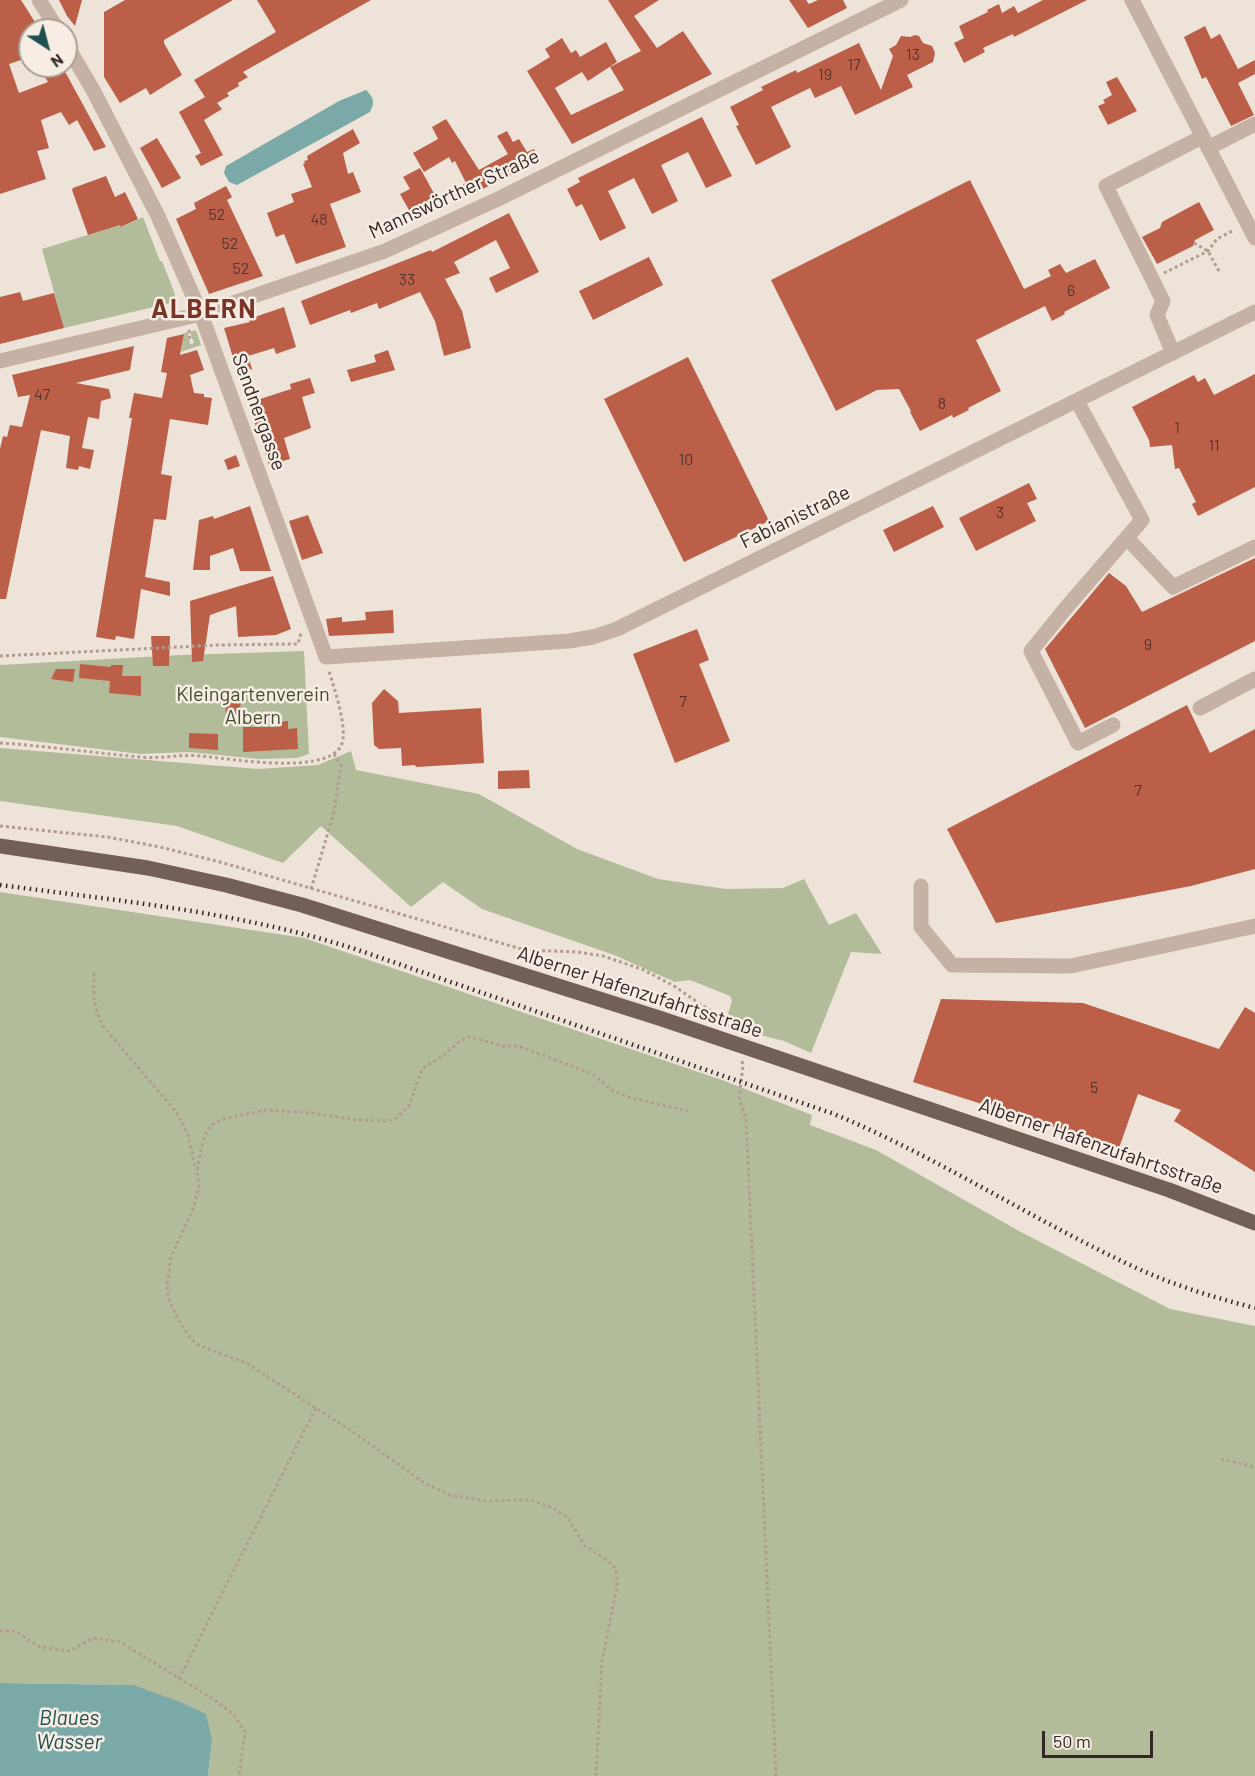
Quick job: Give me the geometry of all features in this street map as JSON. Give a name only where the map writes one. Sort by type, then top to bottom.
[{"type":"main road","name":"Alberner Hafenzufahrtsstraße","points":[[0,846],[148,868],[302,905],[739,1045],[1157,1186],[1255,1223]]},
{"type":"street","points":[[39,0],[50,18]]},
{"type":"street","name":"Mannswörther Straße","points":[[0,361],[201,314],[385,251],[498,199],[901,0]]},
{"type":"street","points":[[1132,0],[1255,238]]},
{"type":"street","name":"Sendnergasse","points":[[78,64],[99,100],[153,207],[201,314],[326,657]]},
{"type":"street","points":[[1173,353],[1156,315],[1163,301],[1106,186],[1205,142],[1255,124]]},
{"type":"street","name":"Fabianistraße","points":[[326,657],[569,641],[593,637],[617,629],[1255,312]]},
{"type":"street","points":[[1077,401],[1142,520],[1031,651],[1078,743],[1113,725]]},
{"type":"street","points":[[1127,538],[1173,587],[1255,547]]},
{"type":"street","points":[[1200,708],[1255,679]]},
{"type":"street","points":[[921,886],[921,927],[952,965],[1071,966],[1255,926]]},
{"type":"path","points":[[1153,279],[1208,251],[1217,239],[1233,231]]},
{"type":"path","points":[[1194,243],[1208,251],[1220,273]]},
{"type":"path","points":[[189,329],[190,340]]},
{"type":"path","points":[[298,644],[301,631]]},
{"type":"path","points":[[0,656],[218,645],[298,644],[308,641]]},
{"type":"path","points":[[0,742],[143,758],[198,755],[239,761],[290,763],[311,761],[334,754],[342,745],[343,730],[326,657]]},
{"type":"path","points":[[311,889],[333,816],[340,766],[334,754]]},
{"type":"path","points":[[0,826],[96,836],[160,848],[220,862],[525,950],[578,951],[615,959],[664,979],[728,1025],[739,1045],[743,1066],[739,1098],[746,1119],[776,1776]]},
{"type":"path","points":[[94,973],[95,1011],[104,1026],[176,1112],[187,1132],[197,1171],[198,1187],[193,1209],[171,1257],[167,1286],[169,1299],[177,1318],[190,1340],[248,1364],[426,1484],[450,1495],[486,1501],[531,1500],[553,1508],[567,1517],[585,1546],[614,1567],[617,1586],[602,1661],[596,1776]]},
{"type":"path","points":[[197,1171],[207,1131],[213,1124],[224,1119],[266,1110],[302,1112],[358,1120],[396,1118],[409,1106],[422,1069],[461,1040],[470,1036],[503,1046],[518,1046],[593,1074],[610,1089],[627,1097],[688,1111]]},
{"type":"path","points":[[179,1679],[316,1408]]},
{"type":"path","points":[[1221,1459],[1255,1467]]},
{"type":"path","points":[[0,1631],[15,1631],[40,1647],[70,1651],[93,1638],[120,1642],[232,1713],[245,1731],[239,1776]]},
{"type":"green space","points":[[143,217],[175,294],[174,299],[171,303],[64,328],[42,249],[120,225],[122,227]]},
{"type":"green space","points":[[196,330],[201,345],[181,352],[184,333],[188,332],[190,344],[194,343],[190,332]]},
{"type":"green space","name":"Kleingartenverein Albern","points":[[304,651],[309,754],[297,758],[259,759],[189,752],[140,754],[0,737],[0,665]]},
{"type":"green space","points":[[0,748],[258,769],[318,765],[351,751],[356,770],[479,794],[577,849],[658,879],[726,889],[783,888],[804,879],[829,925],[856,913],[882,954],[851,952],[811,1053],[784,1041],[748,1032],[726,1020],[732,1001],[730,996],[690,980],[675,982],[614,955],[482,909],[443,882],[411,907],[321,826],[283,863],[177,826],[0,801]]},
{"type":"green space","points":[[0,892],[304,938],[722,1080],[812,1115],[810,1125],[876,1150],[1019,1231],[1170,1309],[1255,1326],[1255,1776],[208,1776],[212,1740],[133,1685],[0,1683]]},
{"type":"water","points":[[366,90],[373,100],[370,112],[237,185],[229,182],[224,173],[226,166],[339,101]]},
{"type":"water","name":"Blaues Wasser","points":[[0,1683],[133,1685],[180,1702],[206,1714],[212,1740],[208,1776],[0,1776]]},
{"type":"building","points":[[0,0],[21,0],[32,18],[18,18],[18,61],[9,64],[19,93],[48,82],[46,78],[69,78],[106,147],[94,151],[77,120],[69,125],[61,112],[41,120],[49,148],[37,151],[46,179],[0,194]]},
{"type":"building","points":[[59,0],[82,0],[77,18],[67,16]]},
{"type":"building","points":[[125,0],[233,0],[164,40],[182,75],[150,95],[146,88],[120,103],[104,77],[104,12]]},
{"type":"building","points":[[257,0],[371,0],[243,72],[248,77],[227,93],[229,96],[217,103],[222,109],[204,120],[223,155],[201,166],[195,156],[201,153],[179,112],[205,97],[194,80],[276,32]]},
{"type":"building","points":[[608,0],[659,0],[634,16],[657,48],[683,31],[712,74],[572,144],[527,71],[550,57],[545,49],[562,38],[571,53],[576,50],[580,57],[606,42],[617,62],[588,81],[582,72],[555,88],[571,115],[624,90],[610,67],[641,51]]},
{"type":"building","points":[[789,0],[806,0],[809,4],[818,0],[843,0],[847,8],[808,28]]},
{"type":"building","points":[[1043,0],[1087,0],[1014,37],[1013,34],[983,48],[985,52],[964,63],[954,43],[964,38],[959,26],[999,4],[1002,13],[1014,6],[1018,13]]},
{"type":"building","points":[[1205,26],[1211,39],[1220,34],[1238,69],[1255,60],[1255,74],[1238,83],[1254,115],[1231,126],[1206,77],[1202,79],[1184,37]]},
{"type":"building","points":[[901,36],[919,36],[923,43],[932,46],[935,53],[933,62],[907,75],[913,87],[855,115],[841,86],[815,98],[810,88],[771,107],[791,147],[756,165],[736,126],[739,125],[730,107],[763,90],[761,87],[796,70],[797,73],[859,43],[881,90],[893,56],[889,49],[896,45]]},
{"type":"building","points":[[1117,77],[1137,111],[1108,125],[1098,106],[1105,103],[1103,100],[1112,95],[1106,82]]},
{"type":"building","points":[[702,117],[732,176],[706,188],[688,152],[661,165],[678,201],[652,214],[634,178],[608,191],[626,228],[600,241],[582,204],[576,207],[567,189],[580,182],[578,178]]},
{"type":"building","points":[[446,119],[479,170],[508,154],[497,136],[507,131],[513,142],[519,139],[527,152],[534,149],[540,161],[458,201],[453,190],[466,183],[455,161],[452,163],[449,157],[424,172],[413,153],[438,139],[432,127]]},
{"type":"building","points":[[353,129],[360,143],[343,153],[348,174],[353,172],[361,192],[330,204],[346,247],[296,264],[284,234],[276,237],[267,213],[294,202],[291,194],[312,187],[303,164],[308,160],[307,156]]},
{"type":"building","points":[[157,138],[181,178],[162,188],[140,148]]},
{"type":"building","points":[[420,168],[436,197],[410,212],[400,194],[410,189],[403,177]]},
{"type":"building","points":[[106,176],[115,197],[125,192],[138,219],[121,227],[120,225],[88,235],[72,190]]},
{"type":"building","points":[[970,180],[1024,289],[1051,276],[1048,270],[1060,264],[1066,273],[1095,259],[1110,288],[1064,312],[1065,314],[1052,321],[1045,306],[976,340],[1001,391],[953,418],[952,415],[920,431],[899,389],[877,390],[836,411],[771,280]]},
{"type":"building","points":[[226,186],[232,197],[227,200],[263,276],[209,294],[176,219],[196,209],[194,203]]},
{"type":"building","points":[[1199,202],[1214,230],[1195,240],[1193,246],[1157,264],[1142,237],[1160,228],[1162,222]]},
{"type":"building","points":[[509,213],[539,272],[496,293],[489,278],[510,268],[496,240],[454,262],[460,273],[445,279],[462,311],[471,348],[444,356],[435,321],[420,292],[379,309],[377,303],[310,325],[301,301],[431,250],[432,252]]},
{"type":"building","points":[[649,257],[663,285],[593,320],[579,291]]},
{"type":"building","points":[[20,292],[23,301],[54,293],[64,328],[0,344],[0,297]]},
{"type":"building","points":[[284,307],[296,347],[276,354],[274,348],[248,356],[252,369],[238,374],[224,328],[250,322],[249,319]]},
{"type":"building","points":[[184,334],[180,355],[197,350],[204,370],[190,375],[194,393],[212,398],[208,425],[170,419],[161,474],[172,476],[166,520],[154,519],[145,577],[170,582],[170,596],[141,589],[134,639],[116,636],[115,640],[96,637],[132,418],[129,418],[134,393],[162,398],[167,373],[161,372],[167,338]]},
{"type":"building","points":[[134,346],[130,370],[76,383],[109,389],[111,398],[101,401],[99,419],[88,417],[82,448],[94,450],[90,469],[79,466],[78,470],[66,468],[70,436],[41,430],[6,599],[0,599],[0,449],[3,436],[7,437],[10,425],[22,427],[30,395],[18,397],[12,375]]},
{"type":"building","points":[[388,350],[395,370],[351,382],[347,370],[376,362],[374,355]]},
{"type":"building","points":[[688,357],[769,521],[684,562],[604,399]]},
{"type":"building","points":[[1255,374],[1255,487],[1198,516],[1192,504],[1196,502],[1179,468],[1175,469],[1172,445],[1150,447],[1149,440],[1132,407],[1194,375],[1198,382],[1205,378],[1214,395]]},
{"type":"building","points":[[310,378],[315,393],[302,397],[311,428],[284,438],[290,459],[269,465],[248,403],[291,389],[290,384]]},
{"type":"building","points":[[236,455],[240,466],[228,470],[224,460]]},
{"type":"building","points":[[1029,483],[1037,499],[1027,503],[1036,521],[976,551],[959,518]]},
{"type":"building","points":[[250,506],[271,571],[240,571],[233,548],[210,556],[210,570],[193,570],[199,520],[213,516],[214,519]]},
{"type":"building","points":[[933,506],[944,527],[894,552],[883,530]]},
{"type":"building","points":[[308,515],[323,553],[302,560],[289,521]]},
{"type":"building","points":[[1255,558],[1255,641],[1085,728],[1045,649],[1109,573],[1126,586],[1142,612]]},
{"type":"building","points":[[273,576],[291,629],[276,635],[238,637],[236,606],[210,615],[203,661],[192,662],[190,601]]},
{"type":"building","points":[[393,610],[394,633],[329,636],[326,619],[342,617],[342,622],[366,620],[365,612]]},
{"type":"building","points":[[697,629],[709,660],[699,664],[730,741],[675,763],[633,654]]},
{"type":"building","points":[[151,636],[170,636],[169,666],[153,666]]},
{"type":"building","points":[[80,664],[111,667],[111,665],[123,665],[122,676],[141,676],[141,696],[109,693],[110,681],[79,678]]},
{"type":"building","points":[[56,669],[75,669],[73,682],[51,679]]},
{"type":"building","points":[[384,689],[398,701],[399,713],[481,708],[484,763],[402,766],[401,748],[379,749],[374,745],[372,703]]},
{"type":"building","points":[[240,699],[241,715],[226,716],[225,700]]},
{"type":"building","points":[[1187,705],[1210,753],[1255,729],[1255,869],[1191,886],[996,923],[947,829]]},
{"type":"building","points":[[288,721],[288,729],[297,728],[298,749],[243,752],[243,727],[277,727],[277,722]]},
{"type":"building","points":[[189,733],[218,734],[218,750],[189,748]]},
{"type":"building","points":[[529,770],[530,788],[498,789],[498,771]]},
{"type":"building","points":[[941,999],[1083,1003],[1219,1049],[1245,1007],[1255,1013],[1255,1172],[1174,1121],[1181,1110],[1138,1094],[1119,1148],[913,1082]]},
{"type":"railway","points":[[0,885],[225,917],[270,926],[358,950],[834,1114],[910,1149],[1130,1265],[1191,1290],[1255,1308]]},
{"type":"district","name":"ALBERN","points":[[204,309]]}]
